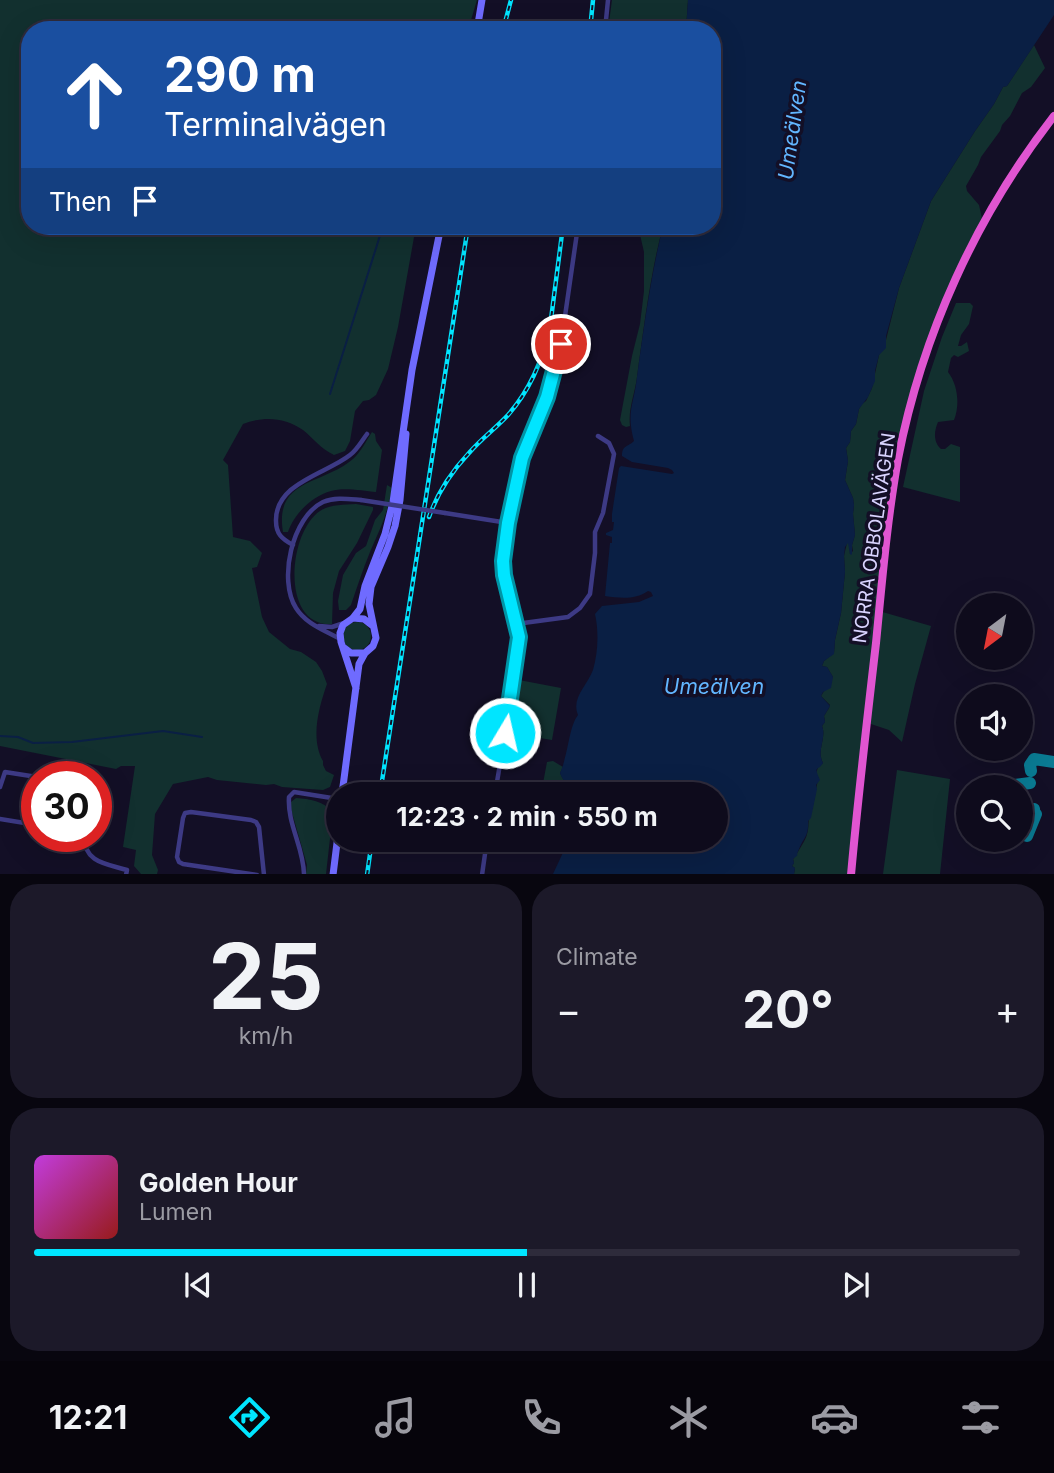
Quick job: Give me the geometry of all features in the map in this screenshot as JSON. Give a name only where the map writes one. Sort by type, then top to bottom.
[{"type":"highway","name":"NORRA OBBOLAVÄGEN","points":[[851,874],[889,519],[898,459],[913,394],[939,318],[972,245],[1014,172],[1054,116]]},
{"type":"main road","points":[[478,21],[482,0]]},
{"type":"main road","points":[[356,688],[341,643],[341,629],[360,609],[393,502],[406,405],[439,235]]},
{"type":"main road","points":[[344,782],[359,664],[375,642],[376,633],[369,604],[371,587],[395,526],[400,500],[406,405]]},
{"type":"main road","points":[[349,620],[364,619],[373,626]]},
{"type":"main road","points":[[341,643],[351,653],[365,653]]},
{"type":"main road","points":[[333,874],[336,852]]},
{"type":"street","points":[[606,21],[608,0]]},
{"type":"street","points":[[497,782],[519,637],[504,575],[508,523],[522,458],[547,397],[561,344],[578,235]]},
{"type":"street","points":[[293,545],[280,537],[277,531],[276,514],[286,495],[348,456],[367,435]]},
{"type":"street","points":[[516,624],[568,617],[580,608],[590,594],[595,532],[603,513],[614,454],[609,443],[598,436]]},
{"type":"street","points":[[341,643],[299,614],[289,592],[287,576],[293,545],[301,522],[314,508],[334,499],[361,500],[508,523]]},
{"type":"street","points":[[316,626],[332,627],[349,620]]},
{"type":"street","points":[[0,787],[5,772],[21,774]]},
{"type":"street","points":[[304,874],[304,864],[289,816],[289,797],[294,792],[326,797]]},
{"type":"street","points":[[257,874],[179,862],[177,857],[186,813],[256,822],[259,827],[264,874]]},
{"type":"street","points":[[0,819],[21,822]]},
{"type":"street","points":[[88,852],[94,859],[127,870],[126,874]]},
{"type":"street","points":[[482,874],[485,852]]},
{"type":"green space","points":[[0,0],[477,0],[471,21],[21,21],[21,235],[414,235],[388,369],[376,395],[363,401],[355,411],[350,441],[345,451],[334,455],[289,422],[266,419],[243,424],[223,460],[228,465],[233,537],[250,541],[262,553],[257,567],[252,568],[262,617],[269,632],[290,649],[301,652],[316,662],[327,684],[316,733],[323,765],[326,771],[334,775],[332,782],[326,782],[326,789],[323,790],[208,777],[173,784],[155,814],[152,855],[157,874],[141,874],[134,866],[136,850],[123,847],[135,766],[121,766],[116,769],[112,768],[112,761],[76,761],[0,746]]},
{"type":"green space","points":[[612,0],[688,0],[687,21],[609,21]]},
{"type":"green space","points":[[1034,45],[1045,68],[1031,87],[1022,93],[1010,116],[981,157],[966,186],[979,205],[983,223],[962,263],[907,418],[879,611],[931,626],[902,742],[889,730],[868,723],[851,874],[794,874],[793,859],[806,837],[819,778],[816,774],[823,763],[822,726],[830,705],[821,696],[833,677],[827,667],[822,666],[834,653],[841,613],[844,556],[847,543],[850,554],[853,551],[855,535],[853,498],[845,480],[848,461],[846,448],[859,409],[872,388],[899,288],[931,201],[1003,87],[1007,86]]},
{"type":"green space","points":[[640,235],[661,235],[654,263],[630,426],[626,427],[620,420],[640,324],[644,291],[644,252]]},
{"type":"green space","points":[[956,303],[970,303],[973,306],[969,324],[961,335],[958,346],[967,342],[969,351],[951,358],[948,372],[956,389],[956,414],[954,420],[938,422],[935,436],[941,449],[951,444],[960,447],[960,502],[903,487],[924,391]]},
{"type":"green space","points":[[372,432],[382,450],[376,492],[342,489],[324,493],[305,507],[288,532],[283,532],[282,514],[286,501],[293,492],[353,459]]},
{"type":"green space","points":[[387,485],[392,488],[388,505],[351,605],[346,610],[339,610],[343,575],[356,553],[366,546],[375,520],[383,510]]},
{"type":"green space","points":[[356,504],[373,507],[373,510],[339,571],[333,593],[332,624],[315,621],[304,611],[297,595],[296,557],[301,538],[309,522],[320,511],[333,506]]},
{"type":"green space","points":[[357,622],[367,626],[371,636],[367,646],[357,650],[347,646],[343,636],[347,626]]},
{"type":"green space","points":[[519,680],[561,688],[552,740],[510,733]]},
{"type":"green space","points":[[553,761],[563,767],[560,773],[565,782],[543,782],[547,762]]},
{"type":"green space","points":[[897,770],[950,779],[940,874],[883,874]]},
{"type":"green space","points":[[296,798],[306,799],[326,806],[326,852],[328,852],[326,874],[306,874],[307,865],[291,802]]},
{"type":"water","name":"Umeälven","points":[[688,0],[1054,0],[1054,15],[1007,86],[1003,87],[931,201],[899,288],[886,336],[886,348],[879,355],[875,381],[859,409],[856,424],[851,431],[850,442],[846,448],[848,461],[845,480],[853,498],[855,535],[851,555],[848,543],[845,547],[841,613],[834,654],[824,661],[822,666],[827,667],[833,677],[831,688],[821,696],[830,706],[822,726],[823,763],[817,770],[820,780],[816,785],[807,833],[798,855],[793,859],[794,874],[553,874],[563,852],[728,852],[728,782],[565,782],[560,773],[578,715],[578,698],[595,663],[595,614],[602,606],[639,602],[653,596],[648,591],[633,597],[605,596],[612,543],[612,537],[606,533],[613,530],[612,514],[621,466],[674,473],[668,468],[632,462],[622,456],[622,452],[634,441],[631,408],[661,235],[721,235],[721,21],[687,21]]},
{"type":"waterway","points":[[330,394],[380,235]]},
{"type":"waterway","points":[[0,736],[18,737],[33,743],[72,742],[163,731],[202,737]]},
{"type":"taxiway","points":[[1031,771],[1030,765],[1034,759],[1054,762]]},
{"type":"taxiway","points":[[1033,821],[1036,814]]},
{"type":"railway","points":[[505,21],[511,0]]},
{"type":"railway","points":[[591,21],[593,0]]},
{"type":"railway","points":[[382,782],[467,235]]},
{"type":"railway","points":[[429,517],[451,475],[508,415],[535,374],[550,327],[562,235]]},
{"type":"railway","points":[[367,874],[370,852]]},
{"type":"route","points":[[505,733],[519,637],[504,575],[508,523],[522,458],[547,397],[561,344]]}]
